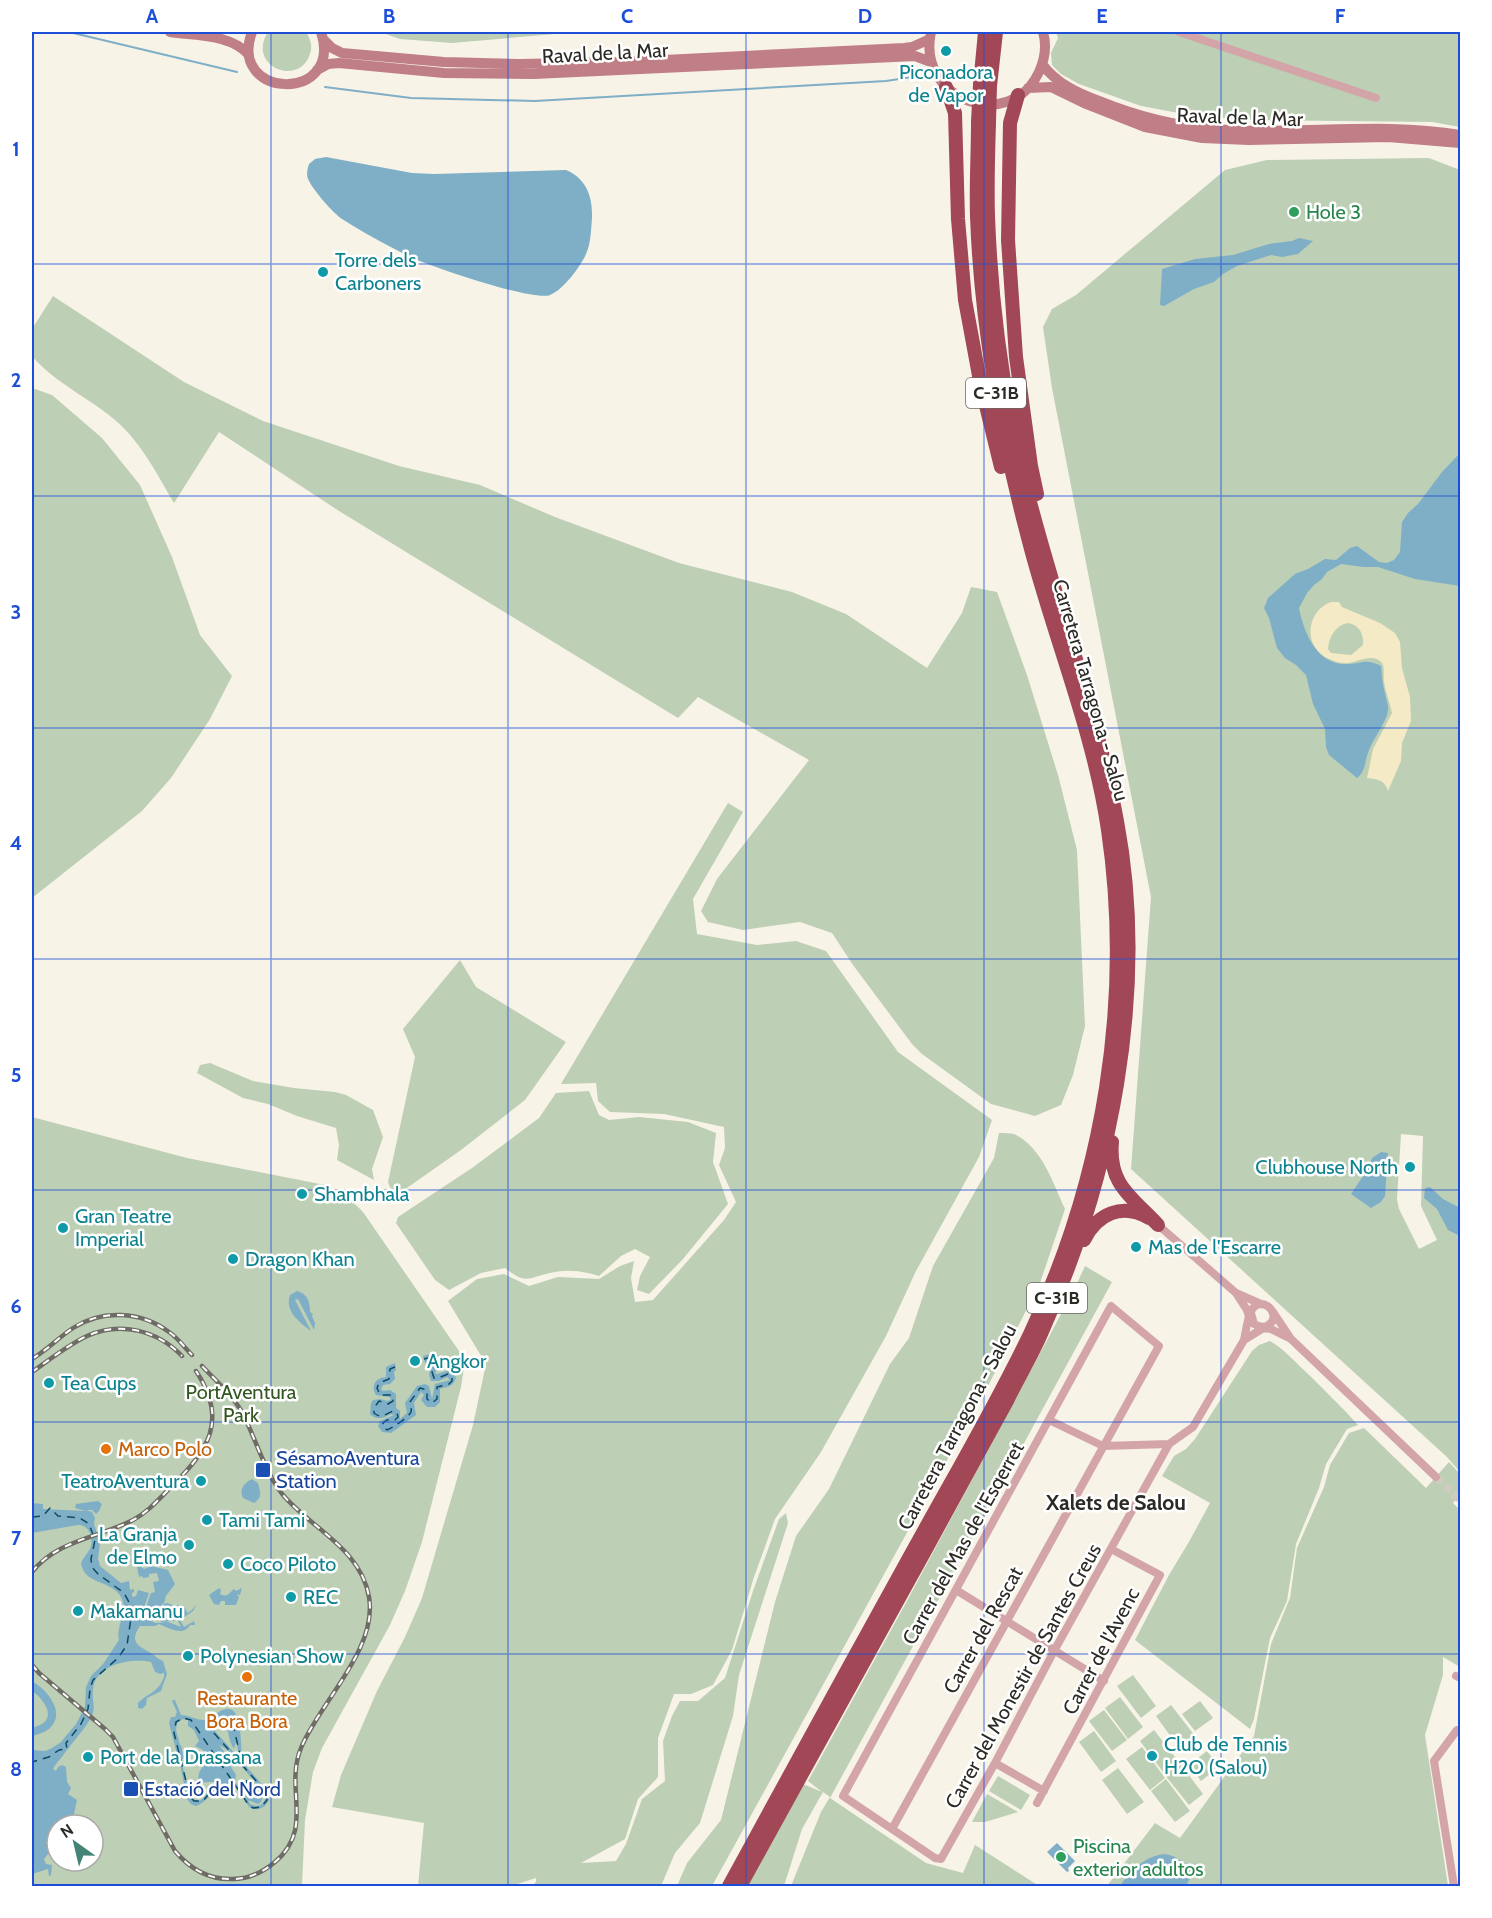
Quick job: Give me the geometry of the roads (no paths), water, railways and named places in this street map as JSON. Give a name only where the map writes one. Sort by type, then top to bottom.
[{"type":"highway","name":"Carretera Tarragona - Salou","points":[[740,1887],[1039,1339],[1068,1272],[1095,1186],[1105,1146],[1126,1024],[1128,966],[1125,884],[1118,824],[1102,750],[1032,554],[1009,461],[993,379],[983,297],[977,216],[985,86],[985,32]]},
{"type":"highway","name":"C-31B","points":[[985,86],[996,32]]},
{"type":"highway","points":[[946,87],[955,113],[958,219],[965,300],[980,381],[1027,555],[1068,651]]},
{"type":"highway","points":[[1023,92],[1010,123],[1008,240],[1016,357],[1031,466],[1068,651]]},
{"type":"highway","name":"Carretera Tarragona - Salou","points":[[729,1887],[1030,1333],[1078,1211],[1101,1116],[1114,1023],[1118,965],[1115,884],[1108,826],[1068,651]]},
{"type":"highway","points":[[1118,1071],[1120,1092],[1111,1154],[1113,1170],[1126,1192],[1158,1224]]},
{"type":"highway","points":[[1068,1272],[1090,1228],[1100,1218],[1121,1211],[1134,1211],[1158,1224]]},
{"type":"street","name":"Raval de la Mar","points":[[170,32],[231,41],[242,47],[249,55],[256,71],[262,77],[278,84],[295,84],[328,64],[339,63],[444,73],[534,74],[915,56],[931,62]]},
{"type":"street","points":[[249,55],[249,40],[252,32]]},
{"type":"street","points":[[930,35],[931,62],[937,76],[946,87],[964,100],[981,104],[998,104],[1023,92],[1036,77],[1042,64],[1044,36],[1053,32]]},
{"type":"street","points":[[1179,32],[1376,98]]},
{"type":"street","name":"Raval de la Mar","points":[[322,36],[332,48],[342,53],[444,62],[519,64],[624,62],[904,48],[912,47],[930,35]]},
{"type":"street","name":"Raval de la Mar","points":[[317,70],[323,56],[322,36]]},
{"type":"street","name":"Raval de la Mar","points":[[1042,64],[1056,80],[1090,98],[1119,110],[1178,125],[1215,129],[1263,130],[1405,129],[1461,135]]},
{"type":"street","name":"Raval de la Mar","points":[[1023,92],[1052,87],[1084,103],[1145,127],[1202,138],[1249,140],[1388,137],[1461,143]]},
{"type":"street","points":[[1158,1224],[1236,1293],[1250,1317],[1263,1327],[1291,1339]]},
{"type":"street","points":[[1236,1293],[1268,1305],[1291,1339],[1436,1477]]},
{"type":"street","points":[[1049,1420],[1103,1446],[1169,1444],[1193,1427],[1244,1340],[1254,1307],[1261,1304]]},
{"type":"street","name":"Carrer del Mas de l'Esqerret","points":[[892,1829],[843,1796],[1111,1306]]},
{"type":"street","name":"Carrer del Rescat","points":[[892,1829],[1160,1346],[1111,1306]]},
{"type":"street","points":[[1244,1340],[1271,1322],[1273,1311]]},
{"type":"street","name":"Carrer del Monestir de Santes Creus","points":[[892,1829],[941,1859],[1169,1444]]},
{"type":"street","name":"Carrer de l'Avenc","points":[[1037,1803],[1160,1575],[1111,1549]]},
{"type":"street","points":[[956,1590],[1104,1682]]},
{"type":"street","points":[[1454,1887],[1434,1761],[1457,1730],[1461,1730]]},
{"type":"street","points":[[995,1763],[1044,1791]]},
{"type":"water","points":[[326,157],[412,173],[566,170],[573,173],[583,183],[591,203],[592,218],[588,250],[571,277],[550,295],[540,296],[502,288],[435,266],[406,255],[350,224],[324,202],[309,181],[307,171],[309,164],[315,159]]},
{"type":"water","points":[[1299,238],[1313,241],[1298,254],[1282,257],[1271,255],[1237,266],[1214,282],[1194,289],[1164,306],[1160,305],[1162,269],[1195,259],[1233,255]]},
{"type":"water","points":[[1460,453],[1460,586],[1415,579],[1378,567],[1341,564],[1327,572],[1314,585],[1299,608],[1304,628],[1314,646],[1328,660],[1348,664],[1367,662],[1381,666],[1388,706],[1387,714],[1369,749],[1363,770],[1357,778],[1329,755],[1325,729],[1313,704],[1306,675],[1285,658],[1277,648],[1264,608],[1268,598],[1295,574],[1325,559],[1336,560],[1350,548],[1357,546],[1379,562],[1387,563],[1394,560],[1400,552],[1402,522]]},
{"type":"water","points":[[1381,1152],[1388,1153],[1385,1196],[1381,1202],[1371,1208],[1351,1194],[1369,1167],[1372,1158]]},
{"type":"water","points":[[1430,1187],[1443,1199],[1460,1208],[1460,1236],[1448,1230],[1437,1209],[1424,1198],[1425,1188]]},
{"type":"water","points":[[297,1291],[308,1299],[315,1323],[314,1330],[298,1299],[295,1300],[311,1331],[291,1312],[290,1295]]},
{"type":"water","points":[[434,1353],[442,1358],[441,1366],[435,1373],[453,1371],[456,1378],[453,1384],[440,1389],[440,1402],[435,1407],[427,1407],[421,1400],[424,1395],[421,1392],[414,1403],[416,1415],[391,1433],[382,1432],[378,1426],[380,1421],[394,1415],[378,1418],[370,1414],[373,1400],[388,1401],[391,1399],[376,1395],[375,1383],[386,1377],[386,1367],[395,1363],[395,1379],[390,1384],[383,1385],[381,1389],[390,1390],[396,1394],[396,1408],[400,1411],[400,1419],[407,1413],[405,1403],[417,1386],[425,1384],[429,1386],[432,1399],[435,1384],[450,1380],[447,1377],[439,1381],[431,1381],[429,1374],[433,1363],[432,1361],[425,1363],[423,1356]]},
{"type":"water","points":[[252,1479],[258,1483],[260,1492],[259,1499],[254,1503],[243,1498],[242,1492],[245,1484]]},
{"type":"water","points":[[98,1501],[102,1504],[96,1514],[92,1510],[86,1510],[92,1512],[95,1518],[94,1524],[100,1542],[98,1559],[100,1566],[121,1583],[129,1581],[130,1590],[134,1589],[132,1597],[136,1596],[138,1590],[149,1593],[146,1607],[151,1593],[155,1592],[153,1582],[159,1581],[157,1573],[149,1574],[149,1577],[139,1577],[137,1567],[144,1569],[151,1566],[168,1570],[175,1584],[164,1603],[148,1619],[155,1623],[168,1622],[181,1627],[177,1619],[197,1604],[193,1611],[180,1620],[184,1627],[194,1621],[195,1625],[190,1625],[187,1629],[180,1631],[159,1624],[140,1626],[136,1633],[136,1642],[163,1661],[167,1674],[161,1691],[147,1698],[146,1705],[142,1709],[138,1708],[138,1703],[156,1690],[164,1677],[164,1673],[155,1672],[151,1662],[125,1662],[107,1668],[96,1680],[93,1689],[92,1716],[53,1769],[56,1771],[62,1765],[66,1767],[67,1782],[71,1788],[68,1794],[77,1800],[74,1813],[45,1813],[45,1870],[32,1874],[32,1750],[45,1751],[52,1748],[61,1742],[76,1724],[85,1707],[86,1687],[91,1676],[103,1664],[119,1640],[118,1634],[124,1605],[119,1594],[109,1586],[91,1578],[83,1570],[81,1563],[91,1545],[91,1537],[86,1527],[78,1525],[32,1533],[32,1503],[43,1504],[43,1509],[85,1511],[75,1508],[76,1504]]},
{"type":"water","points":[[219,1588],[220,1594],[225,1595],[234,1589],[236,1591],[242,1588],[240,1595],[237,1594],[239,1597],[236,1605],[225,1605],[225,1601],[221,1601],[219,1605],[214,1604],[209,1595]]},
{"type":"water","points":[[175,1700],[181,1715],[201,1720],[226,1709],[235,1713],[240,1726],[242,1753],[239,1754],[236,1742],[234,1749],[232,1746],[224,1719],[216,1724],[215,1731],[267,1790],[269,1800],[264,1807],[250,1808],[234,1785],[214,1792],[196,1806],[191,1804],[187,1799],[169,1723],[171,1717],[175,1717],[177,1712],[172,1701]],"holes":[[[183,1719],[188,1720],[188,1726],[194,1730],[199,1741],[195,1746],[203,1750],[207,1758],[199,1772],[199,1781],[218,1782],[224,1785],[214,1787],[198,1801],[190,1795],[181,1760],[184,1758],[176,1730],[177,1723]],[[219,1745],[226,1749],[264,1792],[265,1800],[261,1805],[250,1804],[248,1800],[258,1804],[261,1802],[263,1796],[261,1792],[257,1792],[257,1789],[250,1792],[246,1796],[247,1799],[235,1782],[236,1775],[229,1758]]]},
{"type":"water","name":"Piscina exterior adultos","points":[[1057,1843],[1075,1861],[1067,1872],[1047,1852]]},
{"type":"water","points":[[1165,1854],[1190,1866],[1192,1874],[1186,1886],[1120,1886],[1139,1865],[1158,1855]]},
{"type":"waterway","points":[[69,32],[237,72]]},
{"type":"waterway","points":[[325,87],[411,98],[535,101],[886,81],[919,76]]},
{"type":"waterway","points":[[167,1607],[173,1610],[181,1609],[183,1613],[163,1618],[160,1612],[167,1607]]},
{"type":"waterway","points":[[32,1686],[48,1702],[52,1713],[52,1718],[47,1725],[32,1732]]},
{"type":"tunnel","points":[[1436,1477],[1460,1500]]},
{"type":"railway","points":[[32,1359],[73,1328],[84,1322],[109,1315],[134,1316],[158,1325],[175,1337],[192,1355]]},
{"type":"railway","points":[[32,1372],[87,1336],[112,1329],[150,1334],[182,1356]]},
{"type":"railway","points":[[32,1665],[113,1737],[175,1851],[187,1863],[216,1878],[245,1878],[266,1869],[287,1849],[294,1836],[296,1822],[295,1778],[301,1748],[356,1656],[365,1636],[369,1617],[369,1597],[364,1580],[346,1553],[295,1507],[277,1487],[241,1411],[202,1366]]},
{"type":"railway","points":[[32,1572],[42,1561],[66,1546],[138,1517],[158,1501],[195,1460],[210,1434],[212,1420],[211,1405],[206,1389],[196,1371]]},
{"type":"place","name":"Piconadora de Vapor","points":[[946,51]]},
{"type":"place","name":"Hole 3","points":[[1294,212]]},
{"type":"place","name":"Torre dels Carboners","points":[[323,272]]},
{"type":"place","name":"Clubhouse North","points":[[1410,1167]]},
{"type":"place","name":"Shambhala","points":[[302,1194]]},
{"type":"place","name":"Gran Teatre Imperial","points":[[63,1228]]},
{"type":"place","name":"Mas de l'Escarre","points":[[1136,1247]]},
{"type":"place","name":"Dragon Khan","points":[[233,1259]]},
{"type":"place","name":"Angkor","points":[[415,1361]]},
{"type":"place","name":"Tea Cups","points":[[49,1383]]},
{"type":"place","name":"Marco Polo","points":[[106,1449]]},
{"type":"place","name":"SésamoAventura Station","points":[[263,1470]]},
{"type":"place","name":"TeatroAventura","points":[[201,1481]]},
{"type":"place","name":"Tami Tami","points":[[207,1520]]},
{"type":"place","name":"La Granja de Elmo","points":[[189,1545]]},
{"type":"place","name":"Coco Piloto","points":[[228,1564]]},
{"type":"place","name":"REC","points":[[291,1597]]},
{"type":"place","name":"Makamanu","points":[[78,1611]]},
{"type":"place","name":"Polynesian Show","points":[[188,1656]]},
{"type":"place","name":"Restaurante Bora Bora","points":[[247,1677]]},
{"type":"place","name":"Club de Tennis H2O (Salou)","points":[[1152,1756]]},
{"type":"place","name":"Port de la Drassana","points":[[88,1757]]},
{"type":"place","name":"Estació del Nord","points":[[131,1789]]},
{"type":"place","name":"Piscina exterior adultos","points":[[1061,1857]]},
{"type":"district","name":"Xalets de Salou","points":[[1116,1502]]},
{"type":"park label","name":"PortAventura Park","points":[[241,1404]]}]
